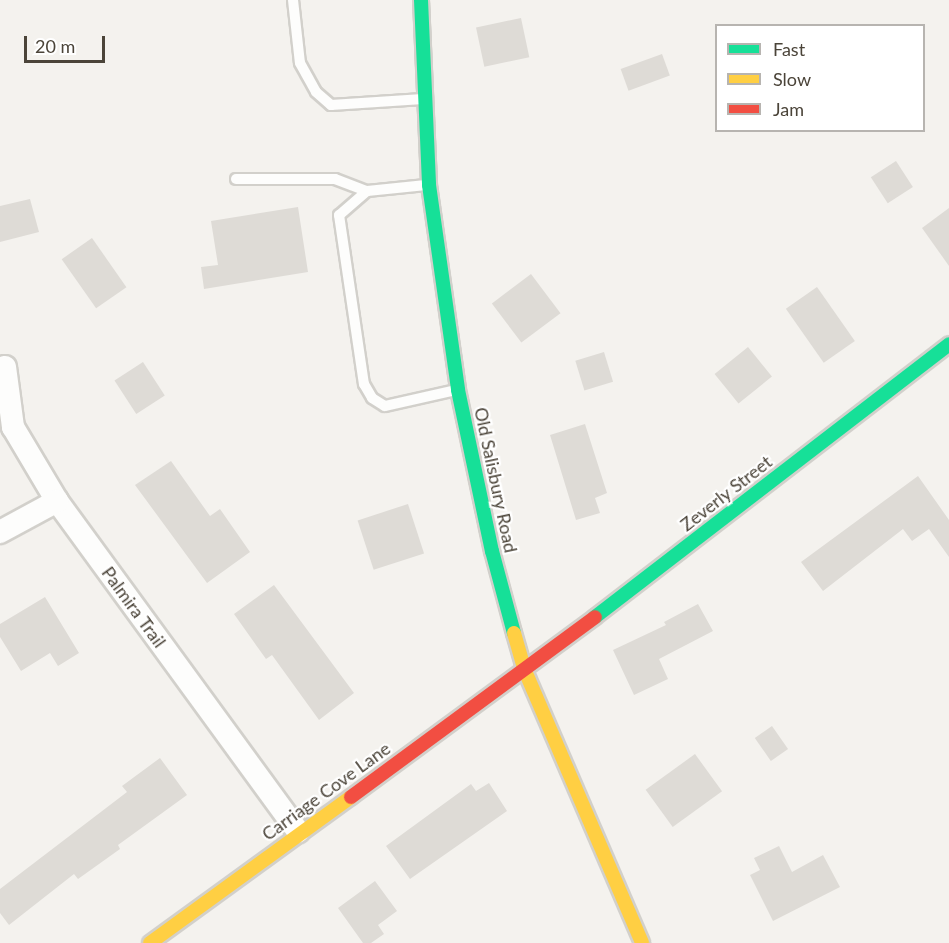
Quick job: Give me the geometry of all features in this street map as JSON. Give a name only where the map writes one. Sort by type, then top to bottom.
[{"type":"street","name":"Old Salisbury Road","points":[[421,0],[423,99],[429,185],[458,390],[492,551],[525,671],[642,943]]},
{"type":"street","name":"Zeverly Street","points":[[525,671],[949,344]]},
{"type":"street","name":"Palmira Trail","points":[[5,367],[13,427],[57,501],[298,832]]},
{"type":"street","points":[[0,532],[57,501]]},
{"type":"street","name":"Carriage Cove Lane","points":[[150,943],[298,832],[525,671]]},
{"type":"lane","points":[[292,0],[300,63],[316,92],[331,105],[423,99]]},
{"type":"lane","points":[[236,179],[335,179],[366,191],[429,185]]},
{"type":"lane","points":[[366,191],[339,215],[364,384],[372,398],[385,406],[458,390]]},
{"type":"building","points":[[521,18],[529,57],[484,67],[476,28]]},
{"type":"building","points":[[662,54],[670,76],[629,91],[621,69]]},
{"type":"building","points":[[896,161],[913,187],[888,203],[871,177]]},
{"type":"building","points":[[30,199],[39,232],[0,242],[0,206]]},
{"type":"building","points":[[298,207],[308,272],[204,289],[201,267],[218,265],[211,221]]},
{"type":"building","points":[[949,208],[949,266],[922,228]]},
{"type":"building","points":[[92,238],[126,287],[96,308],[62,259]]},
{"type":"building","points":[[531,274],[560,313],[521,343],[492,303]]},
{"type":"building","points":[[817,287],[855,341],[824,363],[786,309]]},
{"type":"building","points":[[748,347],[772,377],[738,404],[715,374]]},
{"type":"building","points":[[604,352],[613,382],[584,390],[575,361]]},
{"type":"building","points":[[143,362],[165,396],[136,414],[114,381]]},
{"type":"building","points":[[585,424],[607,493],[595,498],[600,513],[576,520],[550,435]]},
{"type":"building","points":[[171,461],[210,516],[220,509],[250,552],[207,583],[135,485]]},
{"type":"building","points":[[918,476],[949,520],[949,557],[929,529],[912,541],[903,529],[823,591],[801,562]]},
{"type":"building","points":[[408,504],[424,553],[374,570],[358,520]]},
{"type":"building","points":[[274,585],[354,693],[319,720],[272,655],[266,659],[234,614]]},
{"type":"building","points":[[45,597],[79,653],[58,666],[50,653],[21,671],[0,637],[0,624]]},
{"type":"building","points":[[698,604],[713,631],[659,659],[668,679],[634,695],[613,650],[666,625],[664,622]]},
{"type":"building","points":[[772,726],[788,749],[771,761],[755,738]]},
{"type":"building","points":[[695,754],[722,791],[673,827],[646,790]]},
{"type":"building","points":[[160,758],[187,795],[118,845],[120,849],[78,879],[74,874],[9,925],[0,913],[0,889],[127,792],[122,786]]},
{"type":"building","points":[[489,783],[507,811],[410,879],[386,846],[471,784],[476,791]]},
{"type":"building","points":[[779,846],[792,872],[823,855],[840,887],[773,921],[750,875],[760,870],[754,858]]},
{"type":"building","points":[[375,881],[397,911],[378,925],[384,934],[371,943],[363,943],[338,908]]},
{"type":"traffic: fast","points":[[421,0],[429,185],[458,390],[492,551],[514,633]]},
{"type":"traffic: fast","points":[[595,617],[949,344]]},
{"type":"traffic: slow","points":[[514,633],[525,671],[642,943]]},
{"type":"traffic: slow","points":[[150,943],[351,797]]},
{"type":"traffic: jam","points":[[351,797],[595,617]]}]
